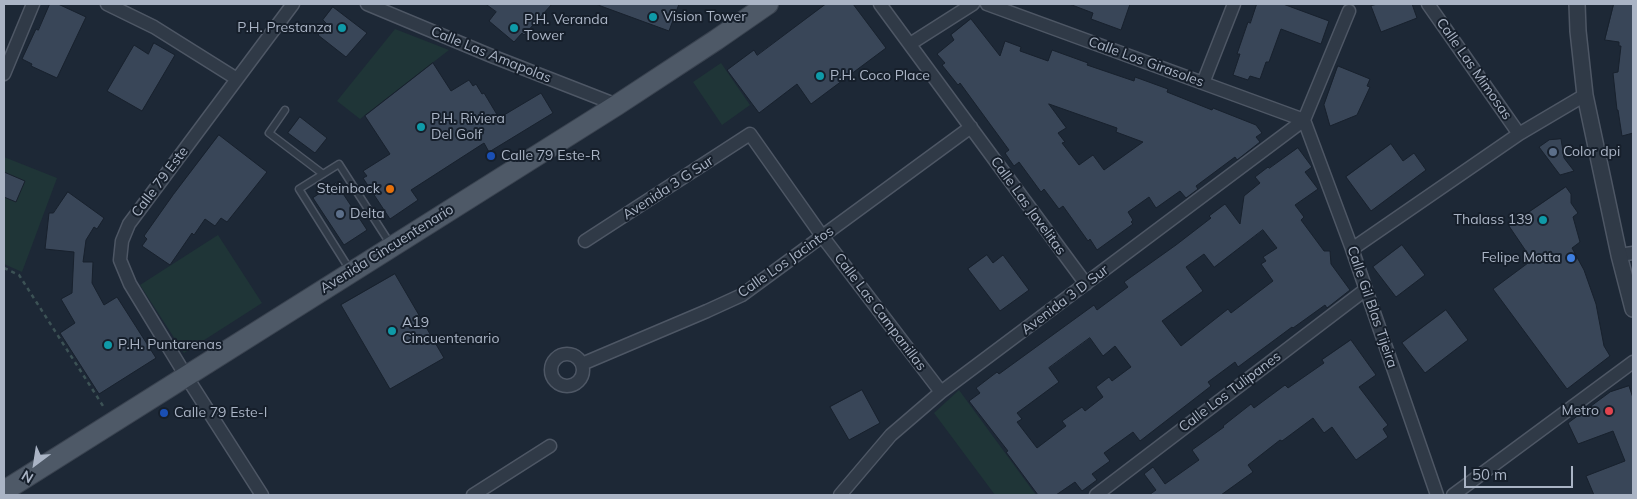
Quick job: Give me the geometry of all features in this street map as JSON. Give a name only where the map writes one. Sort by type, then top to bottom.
[{"type":"main road","name":"Avenida Cincuentenario","points":[[6,486],[186,376],[617,105],[768,4]]},
{"type":"street","points":[[4,74],[33,4]]},
{"type":"street","points":[[107,4],[154,27],[237,79]]},
{"type":"street","name":"Calle 79 Este","points":[[262,495],[130,284],[120,260],[122,241],[129,224],[293,4]]},
{"type":"street","name":"Calle Las Amapolas","points":[[367,4],[494,57],[617,105]]},
{"type":"street","name":"Calle Las Javelitas","points":[[880,4],[1086,284]]},
{"type":"street","points":[[910,44],[973,4]]},
{"type":"street","name":"Calle Los Girasoles","points":[[987,4],[1304,120]]},
{"type":"street","points":[[1203,83],[1234,4]]},
{"type":"street","name":"Calle Las Mimosas","points":[[1428,4],[1519,134]]},
{"type":"street","points":[[1577,4],[1585,95],[1626,254],[1633,309]]},
{"type":"street","points":[[1304,120],[1349,11]]},
{"type":"street","points":[[1352,249],[1519,134],[1585,95]]},
{"type":"street","name":"Calle Gil Blas Tijeira","points":[[1304,120],[1352,249],[1437,495]]},
{"type":"street","name":"Avenida 3 D Sur","points":[[840,495],[891,435],[941,392],[1304,120]]},
{"type":"street","name":"Calle Los Jacintos","points":[[582,364],[742,295],[971,127]]},
{"type":"street","name":"Calle Las Campanillas","points":[[750,134],[822,236],[941,392]]},
{"type":"street","name":"Avenida 3 G Sur","points":[[585,241],[750,134]]},
{"type":"street","name":"Calle Los Tulipanes","points":[[1096,495],[1365,290]]},
{"type":"street","points":[[1452,495],[1633,362]]},
{"type":"street","points":[[474,495],[550,446]]},
{"type":"lane","points":[[285,110],[269,133],[322,174]]},
{"type":"lane","points":[[351,272],[299,189],[322,174],[340,164],[392,246]]},
{"type":"path","points":[[4,268],[19,275],[106,409]]},
{"type":"green space","points":[[395,29],[449,50],[360,119],[337,101]]},
{"type":"green space","points":[[721,63],[750,105],[722,125],[693,82]]},
{"type":"green space","points":[[4,157],[57,178],[22,272],[4,264]]},
{"type":"green space","points":[[218,235],[262,303],[184,353],[140,285]]},
{"type":"green space","points":[[959,390],[1036,495],[995,495],[934,413]]},
{"type":"building","points":[[50,4],[58,4],[86,17],[57,78],[31,66],[32,64],[22,59]]},
{"type":"building","name":"P.H. Veranda Tower","points":[[486,4],[552,4],[524,35],[522,33],[514,42],[489,21],[496,12]]},
{"type":"building","name":"Vision Tower","points":[[598,4],[679,4],[669,31]]},
{"type":"building","name":"P.H. Coco Place","points":[[826,4],[853,4],[886,48],[811,104],[797,84],[759,113],[727,70],[754,50],[757,55]]},
{"type":"building","points":[[1073,4],[1130,4],[1121,30],[1091,19],[1093,13]]},
{"type":"building","points":[[1257,4],[1283,4],[1329,21],[1321,44],[1281,29],[1269,62],[1266,62],[1260,79],[1250,76],[1248,80],[1233,75],[1240,54],[1237,54],[1248,22],[1250,23]]},
{"type":"building","points":[[1378,4],[1412,4],[1417,18],[1381,32],[1371,6]]},
{"type":"building","points":[[1614,4],[1633,4],[1633,133],[1622,136],[1613,73],[1618,72],[1621,46],[1619,46],[1619,42],[1605,40]]},
{"type":"building","name":"P.H. Prestanza","points":[[333,7],[367,33],[346,57],[318,35],[327,24],[323,20]]},
{"type":"building","points":[[971,19],[1000,56],[1005,41],[1021,47],[1020,51],[1048,61],[1052,50],[1088,63],[1087,65],[1134,81],[1135,77],[1168,89],[1167,92],[1212,110],[1213,108],[1256,125],[1262,133],[1256,137],[1260,142],[1237,160],[1235,157],[1196,186],[1198,189],[1186,198],[1180,191],[1156,208],[1149,197],[1128,212],[1133,220],[1131,222],[1133,224],[1097,250],[1090,239],[1088,241],[1063,206],[1059,209],[1044,189],[1041,192],[1019,162],[1014,166],[1005,153],[1009,150],[960,83],[958,85],[942,65],[945,63],[937,54],[954,40],[951,35]],"holes":[[[1049,104],[1117,128],[1116,132],[1143,142],[1104,170],[1093,155],[1079,165],[1062,143],[1065,142],[1058,133],[1066,128]]]},
{"type":"building","points":[[154,43],[175,55],[142,111],[107,91],[134,45],[148,54]]},
{"type":"building","name":"P.H. Riviera Del Golf","points":[[433,63],[451,91],[469,80],[473,86],[476,84],[482,94],[484,93],[499,118],[541,93],[553,113],[489,152],[484,143],[411,190],[418,200],[390,219],[363,178],[367,176],[363,171],[390,154],[365,116]]},
{"type":"building","points":[[1338,66],[1370,79],[1367,86],[1370,87],[1357,115],[1330,126],[1324,105]]},
{"type":"building","points":[[300,117],[327,138],[315,153],[288,133]]},
{"type":"building","points":[[219,135],[267,172],[227,222],[221,218],[215,226],[205,219],[194,235],[192,233],[170,265],[142,246],[147,239],[144,236]]},
{"type":"building","name":"Color dpi","points":[[1561,139],[1564,158],[1574,171],[1560,175],[1539,147],[1549,140]]},
{"type":"building","points":[[1391,144],[1403,161],[1414,153],[1426,170],[1371,211],[1346,177]]},
{"type":"building","points":[[1298,148],[1312,167],[1305,172],[1318,189],[1295,205],[1304,217],[1301,220],[1324,251],[1330,251],[1331,264],[1350,290],[1327,308],[1325,305],[1292,327],[1238,367],[1235,362],[1208,382],[1211,386],[1140,441],[1133,432],[1104,453],[1110,461],[1092,474],[1097,480],[1082,491],[1075,482],[1056,495],[1038,495],[1006,452],[1008,451],[969,401],[980,393],[976,388],[997,372],[999,374],[1094,305],[1097,310],[1128,287],[1124,282],[1211,218],[1209,216],[1225,204],[1240,224],[1244,196],[1260,183],[1255,177]],"holes":[[[1263,230],[1277,248],[1263,257],[1266,261],[1261,264],[1273,281],[1231,313],[1228,309],[1181,346],[1162,321],[1203,291],[1186,267],[1204,254],[1214,267]],[[1090,338],[1103,356],[1115,346],[1131,367],[1112,381],[1109,377],[1096,387],[1103,397],[1085,411],[1082,407],[1062,421],[1066,426],[1037,448],[1017,422],[1022,419],[1017,413],[1059,382],[1049,368]]]},
{"type":"building","points":[[4,172],[25,181],[16,202],[4,197]]},
{"type":"building","name":"Delta","points":[[336,183],[367,230],[344,245],[313,198]]},
{"type":"building","points":[[1566,187],[1571,194],[1571,203],[1578,213],[1573,217],[1580,242],[1572,248],[1584,270],[1596,304],[1604,346],[1610,356],[1567,389],[1493,289],[1532,260],[1509,226]]},
{"type":"building","points":[[68,192],[104,218],[97,229],[94,227],[86,240],[83,262],[93,262],[92,283],[104,305],[117,297],[156,358],[99,394],[60,333],[75,323],[61,299],[72,293],[74,252],[45,249],[49,213],[53,213]]},
{"type":"building","points":[[1402,245],[1425,275],[1396,297],[1373,267]]},
{"type":"building","points":[[987,255],[993,263],[1003,255],[1029,290],[1000,311],[968,269]]},
{"type":"building","name":"A19 Cincuentenario","points":[[395,274],[444,358],[390,389],[341,305]]},
{"type":"building","points":[[1446,310],[1468,340],[1425,373],[1402,343]]},
{"type":"building","points":[[1351,340],[1376,375],[1359,387],[1388,425],[1383,429],[1388,437],[1356,460],[1332,427],[1324,433],[1313,418],[1282,441],[1280,440],[1248,465],[1253,472],[1221,495],[1149,495],[1156,490],[1144,474],[1153,467],[1165,484],[1199,460],[1192,450],[1224,427],[1251,404],[1254,408],[1285,385],[1288,388],[1324,363],[1322,360]]},
{"type":"building","points":[[1629,386],[1633,398],[1633,495],[1594,495],[1586,476],[1625,461],[1613,431],[1578,444],[1568,423],[1610,392]]},
{"type":"building","points":[[862,390],[880,423],[849,440],[830,407]]},
{"type":"place","name":"Vision Tower","points":[[653,17]]},
{"type":"place","name":"P.H. Prestanza","points":[[342,28]]},
{"type":"place","name":"P.H. Veranda Tower","points":[[514,28]]},
{"type":"place","name":"P.H. Coco Place","points":[[820,76]]},
{"type":"place","name":"P.H. Riviera Del Golf","points":[[421,127]]},
{"type":"place","name":"Color dpi","points":[[1553,152]]},
{"type":"place","name":"Calle 79 Este-R","points":[[491,156]]},
{"type":"place","name":"Steinbock","points":[[390,189]]},
{"type":"place","name":"Delta","points":[[340,214]]},
{"type":"place","name":"Thalass 139","points":[[1543,220]]},
{"type":"place","name":"Felipe Motta","points":[[1571,258]]},
{"type":"place","name":"A19 Cincuentenario","points":[[392,331]]},
{"type":"place","name":"P.H. Puntarenas","points":[[108,345]]},
{"type":"place","name":"Metro","points":[[1609,411]]},
{"type":"place","name":"Calle 79 Este-I","points":[[164,413]]}]
